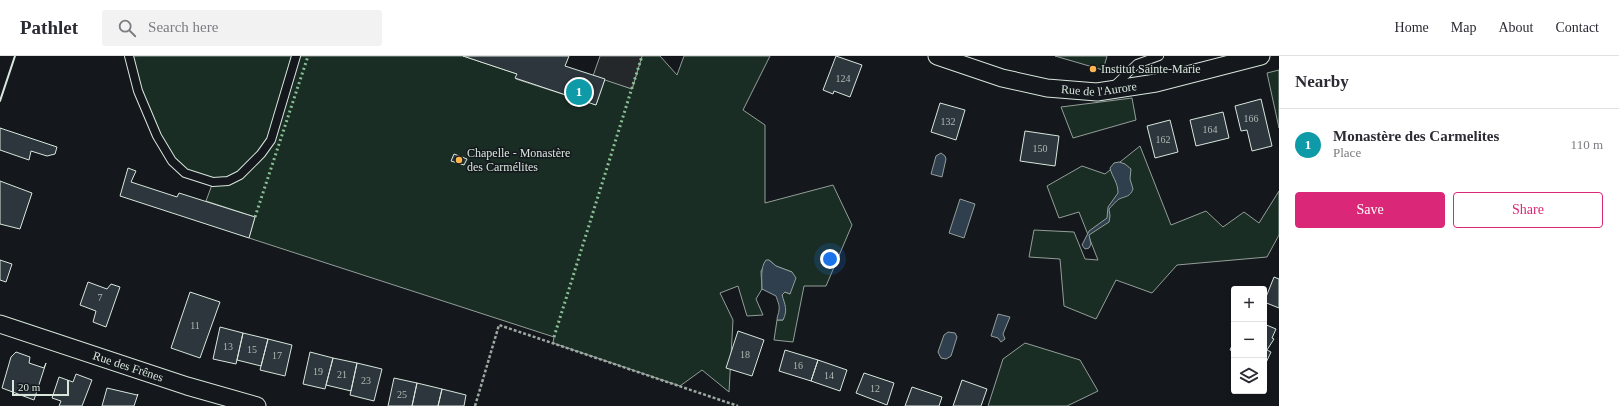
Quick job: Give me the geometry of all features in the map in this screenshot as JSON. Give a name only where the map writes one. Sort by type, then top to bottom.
[{"type":"street","name":"Rue de l'Aurore","points":[[937,56],[1002,78],[1047,88],[1097,92],[1156,83],[1261,56]]},
{"type":"street","name":"Rue des Frênes","points":[[0,324],[187,386],[257,406]]},
{"type":"lane","points":[[129,56],[138,91],[156,136],[172,161],[185,172],[213,182],[228,181],[240,175],[261,154],[271,140],[296,56]]},
{"type":"lane","points":[[1111,90],[1137,64],[1159,56]]},
{"type":"path","points":[[475,406],[499,325],[738,406]]},
{"type":"green space","points":[[129,56],[463,56],[517,74],[516,79],[596,105],[605,79],[632,89],[642,56],[660,56],[677,75],[684,56],[770,56],[743,110],[765,125],[765,203],[833,185],[852,225],[826,286],[804,286],[793,342],[774,340],[777,320],[783,320],[782,295],[785,292],[790,294],[792,272],[776,266],[769,260],[761,271],[762,289],[756,299],[763,315],[747,316],[738,286],[720,293],[733,320],[729,392],[702,370],[680,386],[553,343],[554,337],[249,238],[255,217],[206,201],[213,182],[185,173],[156,136]]},
{"type":"green space","points":[[1055,56],[1107,56],[1103,70]]},
{"type":"green space","points":[[1279,70],[1279,128],[1267,73]]},
{"type":"green space","points":[[1132,98],[1136,120],[1073,138],[1061,107]]},
{"type":"green space","points":[[1140,146],[1171,225],[1206,211],[1223,227],[1244,212],[1259,223],[1279,191],[1279,235],[1267,257],[1177,265],[1152,293],[1116,280],[1096,319],[1064,306],[1060,259],[1029,257],[1034,230],[1074,232],[1085,259],[1098,260],[1079,212],[1059,218],[1047,186],[1082,166],[1105,174]]},
{"type":"green space","points":[[1025,343],[1080,360],[1098,391],[1067,406],[988,406],[1003,359]]},
{"type":"shaded area","points":[[600,56],[642,56],[632,89],[593,76]]},
{"type":"water","points":[[941,153],[946,159],[942,177],[931,174],[936,156]]},
{"type":"water","points":[[1119,162],[1125,164],[1131,169],[1130,179],[1133,189],[1132,192],[1126,197],[1119,199],[1109,209],[1109,222],[1089,235],[1091,244],[1089,248],[1085,249],[1082,245],[1089,231],[1107,218],[1108,207],[1118,193],[1110,168],[1114,163]]},
{"type":"water","points":[[960,199],[975,204],[964,238],[949,233]]},
{"type":"water","points":[[766,260],[769,260],[776,266],[792,272],[796,278],[790,294],[785,292],[782,295],[786,310],[783,320],[777,320],[779,304],[776,296],[762,289],[762,270]]},
{"type":"water","points":[[998,314],[1010,317],[1003,334],[1005,339],[1001,342],[998,338],[991,336]]},
{"type":"water","points":[[948,332],[955,333],[957,337],[951,356],[946,359],[941,358],[938,352],[944,335]]},
{"type":"building","points":[[463,56],[569,56],[565,66],[605,79],[596,105],[515,78],[517,74]]},
{"type":"building","points":[[836,56],[862,65],[850,97],[834,91],[833,94],[823,90]]},
{"type":"building","points":[[1261,99],[1272,146],[1252,151],[1247,130],[1241,131],[1235,106]]},
{"type":"building","points":[[940,103],[965,110],[956,140],[931,132]]},
{"type":"building","points":[[1223,112],[1229,138],[1196,146],[1190,120]]},
{"type":"building","points":[[1170,120],[1178,152],[1155,158],[1147,126]]},
{"type":"building","points":[[0,128],[57,147],[55,154],[47,156],[31,151],[29,160],[0,150]]},
{"type":"building","points":[[1025,131],[1059,136],[1055,166],[1020,161]]},
{"type":"building","name":"Chapelle - Monastère des Carmélites","points":[[454,154],[467,159],[464,165],[451,161]]},
{"type":"building","points":[[128,168],[136,171],[131,182],[177,197],[179,193],[255,217],[249,238],[120,196]]},
{"type":"building","points":[[0,181],[32,193],[20,229],[0,224]]},
{"type":"building","points":[[0,260],[12,264],[6,282],[0,280]]},
{"type":"building","points":[[1274,277],[1279,279],[1279,308],[1267,303],[1267,294]]},
{"type":"building","points":[[88,282],[107,289],[111,284],[120,287],[106,327],[93,322],[96,311],[80,305]]},
{"type":"building","points":[[190,292],[220,302],[200,358],[171,348]]},
{"type":"building","points":[[1267,325],[1276,329],[1272,338],[1274,339],[1267,350]]},
{"type":"building","points":[[220,327],[243,333],[236,364],[213,359]]},
{"type":"building","points":[[738,331],[764,340],[752,376],[726,368]]},
{"type":"building","points":[[243,333],[268,339],[261,366],[237,360]]},
{"type":"building","points":[[268,339],[292,345],[285,376],[260,370]]},
{"type":"building","points":[[785,350],[818,360],[811,381],[779,371]]},
{"type":"building","points":[[1267,350],[1271,352],[1267,361]]},
{"type":"building","points":[[16,352],[30,357],[29,363],[44,368],[46,363],[34,400],[2,388],[11,357]]},
{"type":"building","points":[[310,352],[333,358],[325,389],[303,384]]},
{"type":"building","points":[[333,358],[357,363],[351,391],[326,385]]},
{"type":"building","points":[[818,360],[847,370],[840,391],[811,381]]},
{"type":"building","points":[[357,363],[382,369],[374,401],[350,395]]},
{"type":"building","points":[[864,373],[894,383],[887,405],[856,393]]},
{"type":"building","points":[[76,374],[92,380],[82,406],[59,406],[61,401],[52,398],[59,377],[73,382]]},
{"type":"building","points":[[394,378],[417,383],[412,406],[388,406]]},
{"type":"building","points":[[962,380],[987,389],[981,406],[953,406]]},
{"type":"building","points":[[417,383],[442,389],[438,406],[412,406]]},
{"type":"building","points":[[912,387],[942,397],[939,406],[905,406]]},
{"type":"building","points":[[107,388],[138,394],[134,406],[102,406]]},
{"type":"building","points":[[442,389],[466,395],[464,406],[438,406]]},
{"type":"hedge","points":[[255,217],[308,56]]},
{"type":"hedge","points":[[554,337],[642,56]]},
{"type":"wall","points":[[0,101],[15,56]]},
{"type":"place","name":"Institut Sainte-Marie","points":[[1093,69]]},
{"type":"place","name":"Monastère des Carmelites","points":[[579,92]]},
{"type":"place","name":"Chapelle - Monastère des Carmélites","points":[[459,160]]}]
